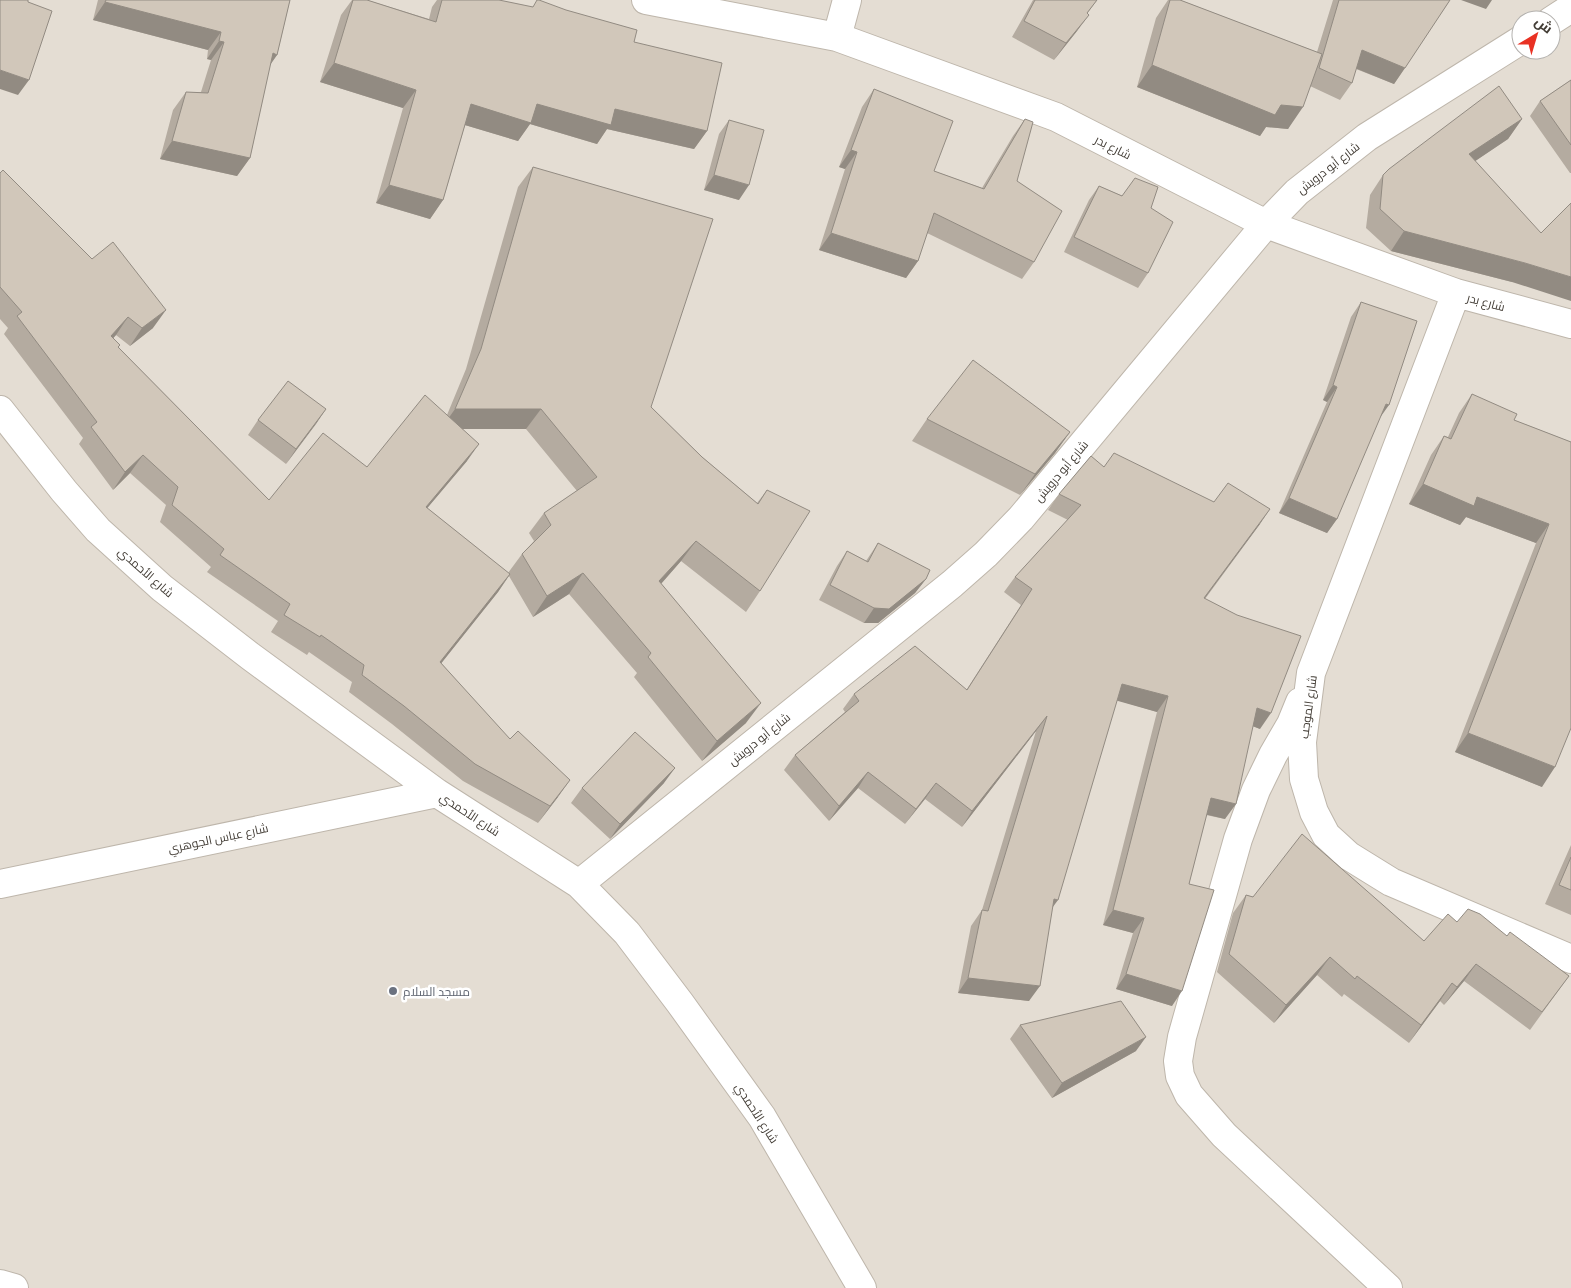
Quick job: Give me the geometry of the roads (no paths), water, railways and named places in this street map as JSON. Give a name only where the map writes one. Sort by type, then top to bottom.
[{"type":"street","name":"شارع بدر","points":[[646,0],[837,36],[1056,117],[1266,224],[1456,293],[1571,324]]},
{"type":"street","points":[[837,36],[847,0]]},
{"type":"street","name":"شارع أبو درويش","points":[[579,884],[952,584],[986,554],[1021,518],[1266,224],[1297,192],[1367,138],[1511,46]]},
{"type":"street","name":"شارع الموجب","points":[[1456,293],[1311,673],[1302,742],[1304,779],[1314,812],[1326,835],[1348,856],[1391,882],[1571,959]]},
{"type":"street","name":"شارع الأحمدي","points":[[0,410],[64,491],[98,530],[150,577],[250,656],[437,793],[579,884],[627,933],[680,1002],[762,1118],[854,1285]]},
{"type":"street","points":[[1311,673],[1291,724],[1256,790],[1238,839],[1182,1037],[1178,1061],[1180,1076],[1189,1095],[1224,1135],[1388,1288]]},
{"type":"street","name":"شارع عباس الجوهري","points":[[0,884],[437,793]]},
{"type":"street","points":[[0,1284],[14,1288]]},
{"type":"place","name":"مسجد السلام","points":[[393,991]]}]
